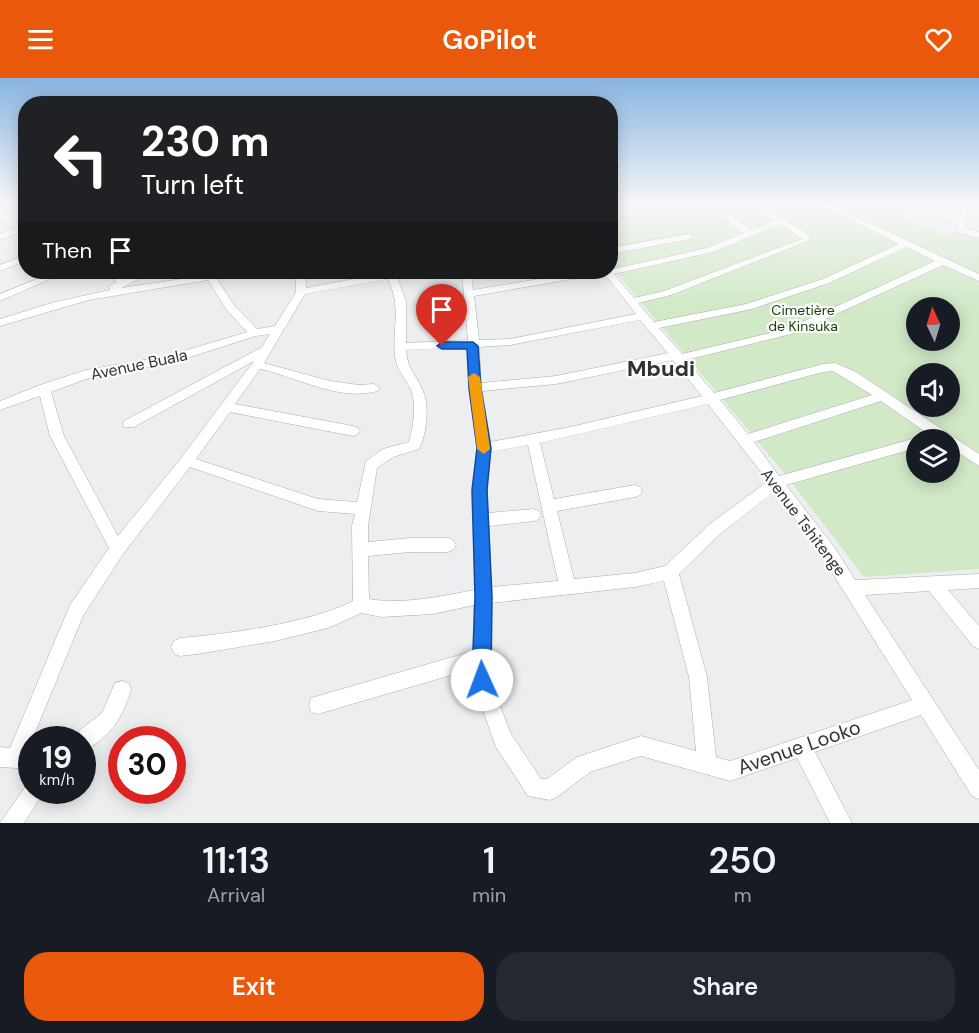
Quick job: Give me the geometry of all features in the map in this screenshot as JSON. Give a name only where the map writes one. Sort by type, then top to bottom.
[{"type":"street","points":[[618,249],[683,238]]},
{"type":"street","points":[[618,269],[691,255],[736,238]]},
{"type":"street","points":[[630,302],[667,293],[806,240],[806,238]]},
{"type":"street","points":[[892,238],[979,278]]},
{"type":"street","points":[[401,347],[473,346],[510,342],[757,304],[826,281],[905,244]]},
{"type":"street","points":[[0,268],[18,261]]},
{"type":"street","points":[[475,388],[556,381],[678,357],[791,331],[943,261]]},
{"type":"street","points":[[0,298],[45,279]]},
{"type":"street","points":[[118,279],[125,283]]},
{"type":"street","points":[[97,296],[133,279]]},
{"type":"street","points":[[0,322],[97,296],[199,279]]},
{"type":"street","points":[[212,279],[230,307],[254,333]]},
{"type":"street","points":[[16,758],[76,610],[117,549],[187,461],[257,365],[301,292],[300,279]]},
{"type":"street","points":[[301,292],[370,279]]},
{"type":"street","points":[[360,605],[363,508],[371,465],[379,457],[408,448],[416,442],[417,390],[404,372],[401,347],[405,317],[400,290],[393,279]]},
{"type":"street","name":"Avenue Looko","points":[[467,279],[473,325],[475,388],[484,448],[480,490],[483,596],[480,658],[482,680],[503,740],[535,789],[550,790],[584,764],[640,746],[685,756],[707,766],[730,771],[924,705]]},
{"type":"street","points":[[468,294],[560,279]]},
{"type":"street","name":"Avenue Tshitenge","points":[[609,279],[678,357],[777,482],[852,588],[979,789]]},
{"type":"street","name":"Avenue Buala","points":[[0,406],[90,373],[168,360],[254,333],[280,329]]},
{"type":"street","points":[[129,424],[267,349]]},
{"type":"street","points":[[257,365],[273,367],[349,390],[374,388]]},
{"type":"street","points":[[484,448],[533,441],[712,399],[823,368],[840,369],[883,396],[928,429]]},
{"type":"street","points":[[44,388],[57,436],[117,549]]},
{"type":"street","points":[[745,440],[883,396]]},
{"type":"street","points":[[227,407],[353,431]]},
{"type":"street","points":[[533,441],[568,588]]},
{"type":"street","points":[[180,647],[209,645],[339,617],[360,605],[381,609],[434,606],[483,596],[635,580],[670,572],[715,529],[777,482],[906,446]]},
{"type":"street","points":[[960,450],[979,461]]},
{"type":"street","points":[[187,461],[318,505],[363,508]]},
{"type":"street","points":[[550,506],[635,491]]},
{"type":"street","points":[[481,520],[534,514]]},
{"type":"street","points":[[360,550],[410,545],[448,545]]},
{"type":"street","points":[[670,572],[698,677],[707,766]]},
{"type":"street","points":[[852,588],[979,581]]},
{"type":"street","points":[[933,584],[979,640]]},
{"type":"street","points":[[318,705],[480,658]]},
{"type":"street","points":[[96,731],[107,724],[114,715],[123,690]]},
{"type":"street","points":[[801,746],[842,823]]},
{"type":"street","points":[[11,823],[25,804]]},
{"type":"green space","name":"Cimetière de Kinsuka","points":[[618,238],[979,238],[979,569],[864,577],[785,474],[618,274]]},
{"type":"slow traffic","points":[[474,377],[484,449]]},
{"type":"district","name":"Mbudi","points":[[661,368]]},
{"type":"route","points":[[442,346],[473,346],[475,388],[484,448],[480,490],[483,596],[480,658],[482,680]]}]
